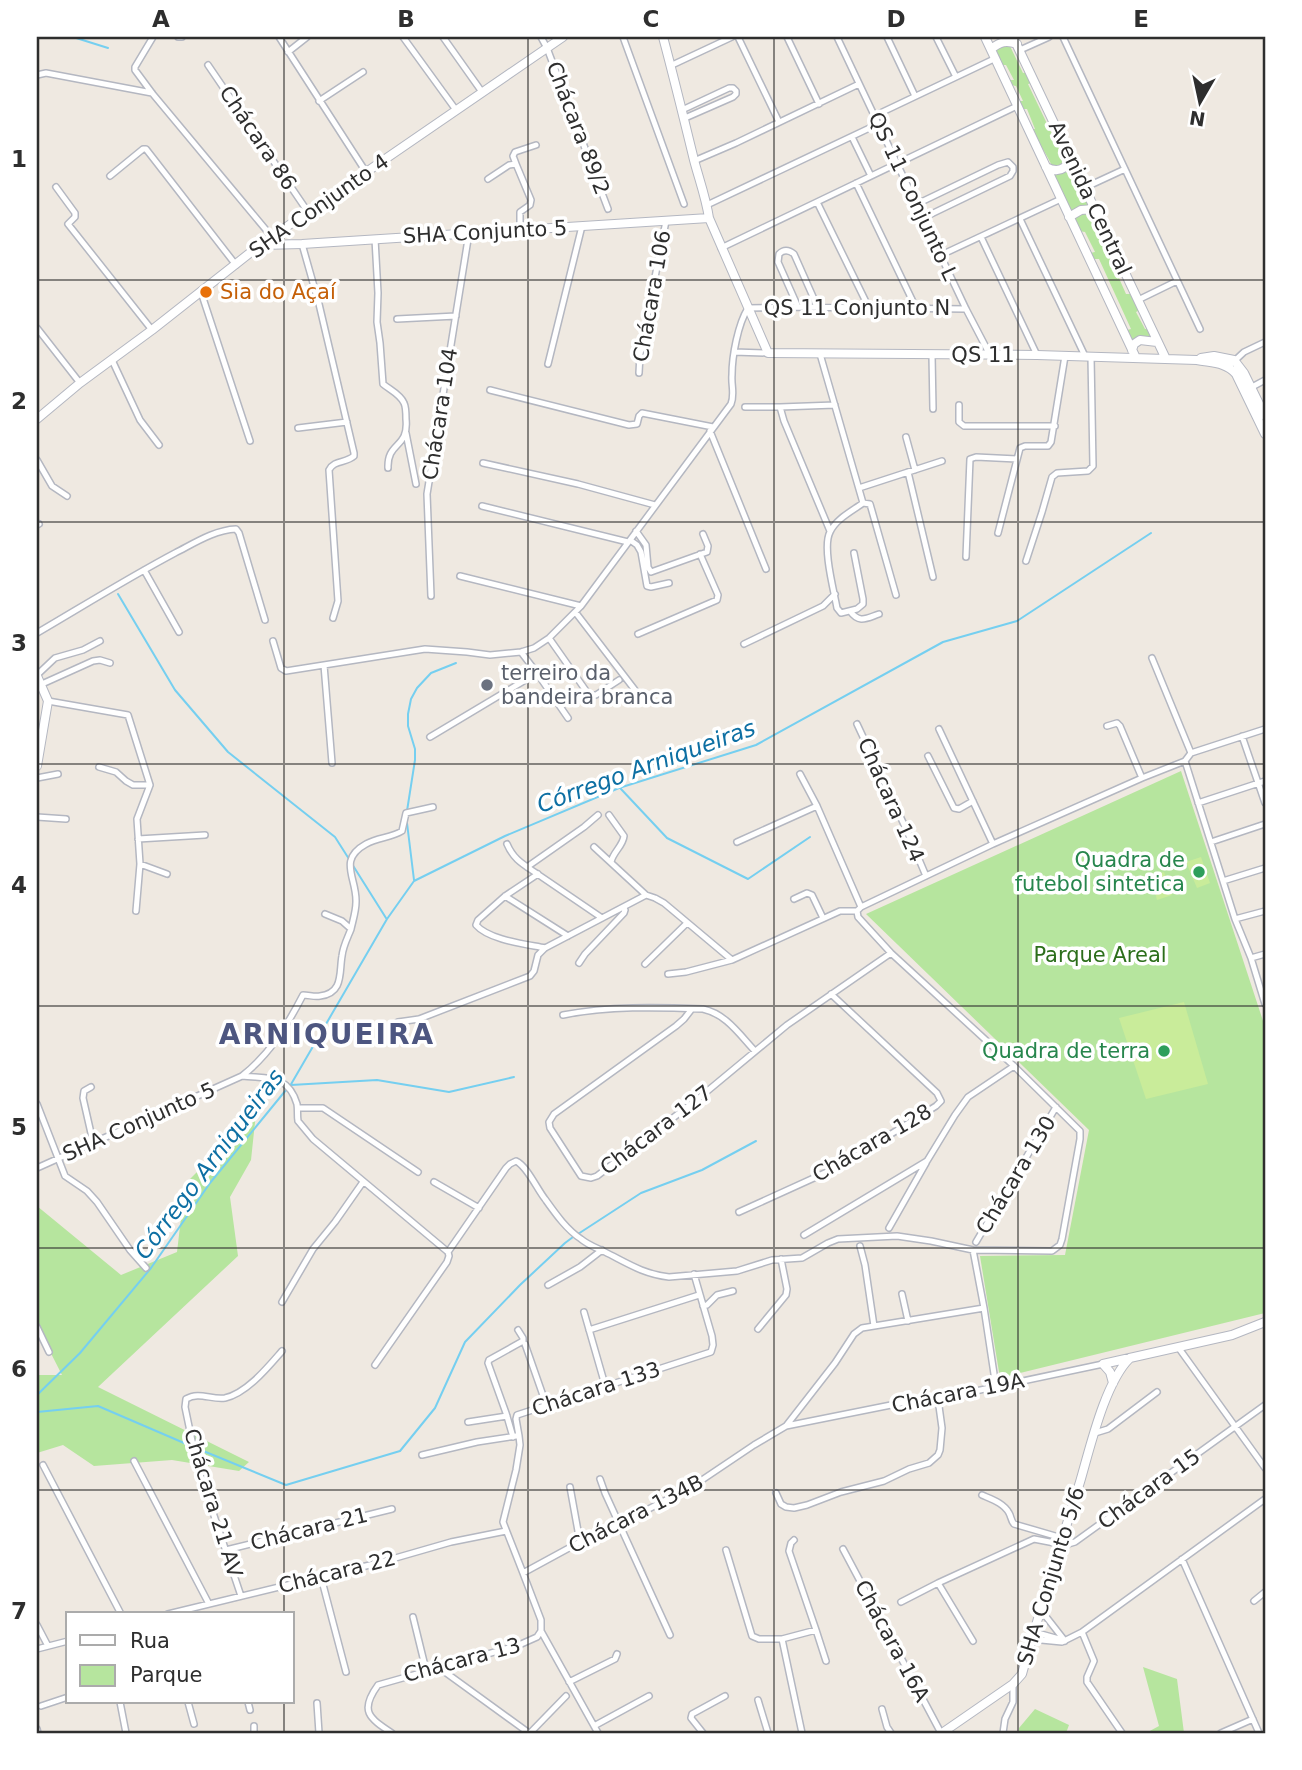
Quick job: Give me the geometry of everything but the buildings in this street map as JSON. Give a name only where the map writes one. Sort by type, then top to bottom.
[{"type":"street","points":[[153,37],[135,68],[152,93],[272,237]]},
{"type":"street","points":[[279,37],[366,172]]},
{"type":"street","points":[[288,52],[307,37]]},
{"type":"street","points":[[403,37],[456,110]]},
{"type":"street","points":[[443,37],[482,92]]},
{"type":"street","name":"Chácara 89/2","points":[[541,37],[608,209]]},
{"type":"street","name":"SHA Conjunto 4","points":[[37,419],[260,245],[563,37]]},
{"type":"street","points":[[624,37],[684,204]]},
{"type":"street","points":[[663,37],[709,218],[768,353],[734,352]]},
{"type":"street","points":[[670,66],[732,37]]},
{"type":"street","points":[[738,37],[779,122]]},
{"type":"street","points":[[787,37],[819,104]]},
{"type":"street","name":"QS 11 Conjunto L","points":[[836,37],[990,355]]},
{"type":"street","points":[[887,37],[915,96]]},
{"type":"street","points":[[936,37],[956,77]]},
{"type":"street","name":"Avenida Central","points":[[985,37],[1134,354]]},
{"type":"street","points":[[991,49],[1006,41],[1017,44],[1049,37]]},
{"type":"street","points":[[1063,37],[1200,329]]},
{"type":"street","name":"Avenida Central","points":[[1017,44],[1166,359]]},
{"type":"street","points":[[874,116],[996,58]]},
{"type":"street","name":"Chácara 86","points":[[208,65],[308,212]]},
{"type":"street","points":[[319,101],[363,72]]},
{"type":"street","points":[[37,73],[152,93]]},
{"type":"street","points":[[694,161],[859,85]]},
{"type":"street","points":[[729,88],[736,91],[733,97],[683,114],[729,88]]},
{"type":"street","points":[[721,248],[1017,106]]},
{"type":"street","points":[[707,205],[878,124]]},
{"type":"street","points":[[852,137],[871,176]]},
{"type":"street","points":[[520,230],[520,212],[530,205],[531,201],[513,156],[515,152],[536,145]]},
{"type":"street","points":[[110,176],[146,149],[236,265]]},
{"type":"street","points":[[1046,167],[1059,170],[1071,159]]},
{"type":"street","points":[[917,204],[998,165],[1008,162],[1013,167],[1010,176],[923,218]]},
{"type":"street","points":[[488,179],[509,165],[516,164]]},
{"type":"street","points":[[1084,188],[1125,169]]},
{"type":"street","points":[[856,183],[916,308]]},
{"type":"street","points":[[57,187],[76,215],[68,224],[152,330]]},
{"type":"street","points":[[941,256],[1060,199]]},
{"type":"street","points":[[817,202],[869,308]]},
{"type":"street","points":[[1069,217],[1081,210],[1094,209]]},
{"type":"street","name":"SHA Conjunto 5","points":[[260,245],[709,218]]},
{"type":"street","points":[[1020,219],[1088,356],[1093,466],[1088,471],[1057,473],[1052,477],[1026,561]]},
{"type":"street","name":"Chácara 106","points":[[639,373],[640,354],[666,220]]},
{"type":"street","points":[[548,364],[582,226]]},
{"type":"street","points":[[280,231],[279,239],[283,245]]},
{"type":"street","name":"Chácara 104","points":[[431,596],[427,494],[469,233]]},
{"type":"street","points":[[981,237],[1037,355]]},
{"type":"street","points":[[375,239],[377,322],[383,384],[403,400],[405,406],[406,433],[416,484]]},
{"type":"street","points":[[302,244],[354,456],[331,466],[329,474],[338,601],[333,618]]},
{"type":"street","points":[[798,307],[778,262],[779,254],[785,250],[794,254],[818,308]]},
{"type":"street","points":[[1138,300],[1177,281]]},
{"type":"street","points":[[201,292],[250,440]]},
{"type":"street","points":[[273,641],[284,671],[425,649],[490,655],[521,652],[534,648],[549,638],[576,613],[733,399],[734,352],[748,308]]},
{"type":"street","name":"QS 11 Conjunto N","points":[[748,308],[966,309]]},
{"type":"street","points":[[397,319],[456,316]]},
{"type":"street","points":[[37,328],[80,383]]},
{"type":"street","points":[[1134,354],[1134,344],[1140,340],[1157,342]]},
{"type":"street","points":[[1231,363],[1244,352],[1265,342]]},
{"type":"street","name":"QS 11","points":[[768,353],[1065,356],[1134,354],[1166,359],[1225,357],[1231,363]]},
{"type":"street","points":[[820,354],[863,503]]},
{"type":"street","points":[[933,355],[933,409]]},
{"type":"street","points":[[998,533],[1018,451],[1022,446],[1048,446],[1051,442],[1065,356]]},
{"type":"street","points":[[112,360],[140,420],[159,445]]},
{"type":"street","points":[[1231,363],[1241,368],[1265,416]]},
{"type":"street","points":[[1231,363],[1265,434]]},
{"type":"street","points":[[1252,387],[1265,380]]},
{"type":"street","points":[[490,390],[632,426],[637,424],[642,413],[712,429]]},
{"type":"street","points":[[745,407],[835,405]]},
{"type":"street","points":[[959,405],[959,422],[964,426],[1055,426]]},
{"type":"street","points":[[780,407],[830,531]]},
{"type":"street","points":[[298,428],[347,422]]},
{"type":"street","points":[[712,429],[766,569]]},
{"type":"street","points":[[388,468],[391,451],[403,440],[406,433]]},
{"type":"street","points":[[906,437],[915,470]]},
{"type":"street","points":[[966,557],[970,461],[976,457],[1017,459]]},
{"type":"street","points":[[37,460],[52,486],[67,496]]},
{"type":"street","points":[[859,488],[942,461]]},
{"type":"street","points":[[483,463],[578,484],[655,505]]},
{"type":"street","points":[[908,472],[933,577]]},
{"type":"street","points":[[854,553],[863,602],[860,607],[840,613],[827,546],[830,531],[863,503],[870,504],[896,595]]},
{"type":"street","points":[[482,506],[629,541],[637,545],[641,552],[647,586],[669,583]]},
{"type":"street","points":[[37,633],[144,570],[228,529],[236,529],[239,533],[265,620]]},
{"type":"street","points":[[636,531],[646,545],[651,572],[708,552],[703,534]]},
{"type":"street","points":[[638,634],[717,600],[718,595],[700,554]]},
{"type":"street","points":[[144,570],[179,632]]},
{"type":"street","points":[[460,576],[581,606]]},
{"type":"street","points":[[744,644],[823,606],[835,594]]},
{"type":"street","points":[[850,611],[854,617],[860,619],[879,614]]},
{"type":"street","points":[[576,613],[638,694]]},
{"type":"street","points":[[549,638],[589,695],[596,695],[619,680]]},
{"type":"street","points":[[38,680],[55,658],[100,641]]},
{"type":"street","points":[[521,652],[568,718]]},
{"type":"street","points":[[1152,658],[1191,753]]},
{"type":"street","points":[[38,680],[100,660],[110,663]]},
{"type":"street","points":[[324,665],[332,763]]},
{"type":"street","points":[[430,737],[537,673]]},
{"type":"street","points":[[37,766],[48,701],[38,680]]},
{"type":"street","points":[[48,701],[128,715],[150,785],[137,819],[140,864],[136,911]]},
{"type":"street","points":[[1107,726],[1117,723],[1120,726],[1142,778]]},
{"type":"street","name":"Chácara 124","points":[[857,724],[926,876]]},
{"type":"street","points":[[939,729],[993,844]]},
{"type":"street","points":[[668,974],[732,960],[840,911],[859,909],[993,844],[1185,761],[1191,753],[1265,729]]},
{"type":"street","points":[[1242,736],[1262,782],[1265,803]]},
{"type":"street","points":[[928,755],[954,808],[959,809],[973,801]]},
{"type":"street","points":[[1185,761],[1235,919],[1265,999]]},
{"type":"street","points":[[99,767],[116,772],[133,785],[150,785]]},
{"type":"street","points":[[37,778],[58,774]]},
{"type":"street","points":[[375,1365],[447,1262],[448,1252],[506,1168],[516,1161],[522,1164],[537,1189],[582,1241],[649,1274],[669,1277],[737,1271],[781,1259],[802,1258],[838,1239],[897,1236],[972,1250],[1052,1251],[1060,1245],[1081,1134],[1014,1066],[891,953],[858,917],[859,909],[817,806],[800,774]]},
{"type":"street","points":[[1198,803],[1262,782]]},
{"type":"street","points":[[737,842],[817,806]]},
{"type":"street","points":[[242,1076],[280,1036],[303,995],[325,995],[338,984],[342,971],[342,954],[356,903],[349,866],[354,854],[363,845],[376,839],[399,834],[406,813],[433,807]]},
{"type":"street","points":[[527,867],[598,815]]},
{"type":"street","points":[[609,815],[624,836],[611,862]]},
{"type":"street","points":[[37,817],[66,819]]},
{"type":"street","points":[[1211,842],[1265,824]]},
{"type":"street","points":[[138,839],[205,835]]},
{"type":"street","points":[[507,845],[522,864],[603,918]]},
{"type":"street","points":[[594,847],[646,895],[664,903],[732,960]]},
{"type":"street","points":[[140,864],[167,874]]},
{"type":"street","points":[[1223,881],[1265,868]]},
{"type":"street","points":[[538,874],[505,896],[477,922],[477,927],[508,940],[545,948]]},
{"type":"street","points":[[794,899],[810,894],[816,900],[824,918]]},
{"type":"street","points":[[398,1022],[419,1020],[530,976],[536,960],[545,948],[646,895]]},
{"type":"street","points":[[505,896],[568,936]]},
{"type":"street","points":[[579,963],[624,913],[624,908]]},
{"type":"street","points":[[1235,919],[1265,911]]},
{"type":"street","points":[[325,914],[351,929]]},
{"type":"street","points":[[645,964],[687,923]]},
{"type":"street","name":"Chácara 127","points":[[691,1010],[676,1027],[610,1072],[554,1114],[550,1120],[550,1128],[581,1176],[597,1176],[787,1026],[891,953]]},
{"type":"street","points":[[1251,958],[1265,954]]},
{"type":"street","name":"Chácara 128","points":[[739,1212],[838,1167],[941,1101],[937,1093],[831,995]]},
{"type":"street","points":[[563,1015],[617,1008],[703,1009],[725,1018],[755,1051]]},
{"type":"street","points":[[889,1228],[968,1097],[1014,1066]]},
{"type":"street","points":[[242,1076],[281,1081],[288,1085],[298,1108],[298,1121],[313,1139],[448,1252]]},
{"type":"street","name":"SHA Conjunto 5","points":[[37,1168],[242,1076]]},
{"type":"street","points":[[91,1087],[84,1091],[83,1098],[93,1142]]},
{"type":"street","points":[[37,1104],[65,1176],[87,1191],[97,1202],[130,1250],[146,1268]]},
{"type":"street","name":"Chácara 130","points":[[976,1242],[1056,1107]]},
{"type":"street","points":[[298,1108],[323,1108],[418,1172]]},
{"type":"street","points":[[804,1235],[927,1161]]},
{"type":"street","points":[[282,1302],[313,1249],[363,1182]]},
{"type":"street","points":[[434,1182],[479,1208]]},
{"type":"street","points":[[860,1246],[874,1326]]},
{"type":"street","points":[[548,1284],[580,1267],[602,1250]]},
{"type":"street","points":[[972,1250],[996,1387]]},
{"type":"street","points":[[758,1329],[787,1293],[781,1259]]},
{"type":"street","name":"Chácara 133","points":[[506,1531],[503,1516],[516,1470],[517,1415],[711,1352],[713,1345],[694,1274]]},
{"type":"street","points":[[703,1306],[717,1295],[733,1291]]},
{"type":"street","points":[[902,1294],[908,1321]]},
{"type":"street","points":[[589,1330],[699,1295]]},
{"type":"street","points":[[786,1426],[854,1334],[862,1328],[984,1308]]},
{"type":"street","points":[[584,1312],[605,1385]]},
{"type":"street","name":"Chácara 19A","points":[[786,1426],[901,1403],[938,1399],[1103,1364],[1232,1335],[1265,1322]]},
{"type":"street","points":[[37,1326],[49,1352]]},
{"type":"street","points":[[422,1455],[516,1436],[488,1363],[523,1341],[518,1330]]},
{"type":"street","points":[[37,1346],[44,1343]]},
{"type":"street","points":[[525,1344],[546,1405]]},
{"type":"street","points":[[1178,1346],[1265,1468]]},
{"type":"street","name":"Chácara 21 AV","points":[[241,1595],[197,1465],[185,1407],[187,1399],[195,1395],[227,1398],[239,1392],[263,1373],[282,1351]]},
{"type":"street","name":"SHA Conjunto 5/6","points":[[941,1733],[1013,1684],[1022,1674],[1095,1433],[1118,1371],[1130,1358]]},
{"type":"street","points":[[1103,1364],[1110,1372],[1113,1383]]},
{"type":"street","points":[[1095,1433],[1108,1429],[1157,1392]]},
{"type":"street","points":[[776,1493],[781,1504],[794,1508],[841,1492],[884,1482],[909,1469],[929,1463],[940,1450],[942,1429],[938,1399]]},
{"type":"street","name":"Chácara 15","points":[[1061,1541],[1069,1545],[1085,1536],[1265,1405]]},
{"type":"street","points":[[468,1422],[507,1416]]},
{"type":"street","name":"Chácara 134B","points":[[523,1573],[701,1481],[786,1426]]},
{"type":"street","points":[[134,1461],[209,1604]]},
{"type":"street","points":[[43,1465],[120,1612]]},
{"type":"street","points":[[600,1479],[670,1635]]},
{"type":"street","points":[[570,1487],[580,1542]]},
{"type":"street","points":[[982,1495],[1007,1510],[1014,1524],[1061,1541]]},
{"type":"street","points":[[1033,1635],[1065,1641],[1082,1632],[1265,1499]]},
{"type":"street","name":"Chácara 21","points":[[226,1550],[392,1509]]},
{"type":"street","points":[[506,1531],[541,1620],[541,1631],[598,1733]]},
{"type":"street","name":"Chácara 22","points":[[176,1612],[378,1563],[451,1542],[506,1531]]},
{"type":"street","points":[[901,1602],[1034,1539],[1061,1541]]},
{"type":"street","points":[[794,1540],[789,1553],[826,1661]]},
{"type":"street","name":"Chácara 16A","points":[[843,1549],[941,1733]]},
{"type":"street","points":[[726,1550],[752,1636],[760,1639],[782,1639],[816,1630]]},
{"type":"street","points":[[1182,1559],[1259,1733]]},
{"type":"street","points":[[321,1577],[346,1672]]},
{"type":"street","points":[[937,1583],[973,1641]]},
{"type":"street","points":[[1254,1601],[1265,1592]]},
{"type":"street","points":[[200,1606],[202,1612]]},
{"type":"street","points":[[1040,1609],[1065,1641]]},
{"type":"street","points":[[412,1617],[426,1670]]},
{"type":"street","points":[[37,1625],[48,1646]]},
{"type":"street","name":"Chácara 13","points":[[392,1733],[375,1722],[368,1712],[369,1699],[376,1686],[519,1646],[537,1637],[541,1631]]},
{"type":"street","points":[[1082,1632],[1094,1661],[1087,1682],[1122,1733]]},
{"type":"street","points":[[782,1639],[802,1733]]},
{"type":"street","points":[[37,1649],[66,1642]]},
{"type":"street","points":[[569,1682],[615,1659],[617,1654]]},
{"type":"street","points":[[438,1667],[530,1733],[566,1696]]},
{"type":"street","points":[[1003,1733],[1005,1719],[1013,1702],[1013,1684]]},
{"type":"street","points":[[594,1726],[649,1696]]},
{"type":"street","points":[[703,1733],[691,1718],[692,1714],[725,1696]]},
{"type":"street","points":[[41,1706],[66,1698]]},
{"type":"street","points":[[758,1700],[768,1733]]},
{"type":"street","points":[[317,1703],[320,1733]]},
{"type":"street","points":[[120,1704],[126,1733]]},
{"type":"street","points":[[189,1704],[194,1724]]},
{"type":"street","points":[[248,1704],[250,1710]]},
{"type":"street","points":[[883,1709],[891,1733]]},
{"type":"street","points":[[1221,1733],[1253,1719]]},
{"type":"street","points":[[254,1726],[254,1733]]},
{"type":"green space","points":[[1009,44],[1023,73],[1028,72],[1032,83],[1028,84],[1062,155],[1066,156],[1068,161],[1062,167],[1053,168],[1032,129],[1035,129],[1027,109],[1022,109],[1018,101],[1023,101],[1016,86],[1011,85],[1008,80],[1014,80],[1006,65],[1001,65],[995,51],[1001,45]]},
{"type":"green space","points":[[1072,167],[1089,205],[1070,213],[1053,175]]},
{"type":"green space","points":[[1091,212],[1111,250],[1107,251],[1126,294],[1131,294],[1140,310],[1136,312],[1152,337],[1132,340],[1127,330],[1131,329],[1099,259],[1093,259],[1090,253],[1095,252],[1085,232],[1079,231],[1072,217]]},
{"type":"green space","name":"Parque Areal","points":[[1181,771],[1265,1027],[1265,1313],[1000,1378],[980,1256],[1065,1255],[1089,1130],[866,914]]},
{"type":"green space","name":"Quadra de futebol sintetica","points":[[1201,857],[1210,883],[1197,888],[1186,862]]},
{"type":"green space","points":[[1164,872],[1172,895],[1157,900],[1151,876]]},
{"type":"green space","name":"Quadra de terra","points":[[1184,1002],[1208,1084],[1146,1099],[1119,1018]]},
{"type":"green space","points":[[256,1113],[251,1160],[230,1197],[238,1256],[98,1387],[249,1462],[239,1471],[172,1460],[94,1466],[63,1445],[37,1453],[37,1375],[62,1375],[37,1326],[37,1206],[121,1275],[177,1252],[185,1184]]},
{"type":"green space","points":[[1143,1667],[1177,1679],[1184,1733],[1146,1733],[1159,1726]]},
{"type":"green space","points":[[1035,1709],[1069,1725],[1066,1733],[1019,1733],[1019,1728]]},
{"type":"waterway","points":[[73,37],[108,48]]},
{"type":"waterway","name":"Córrego Arniqueiras","points":[[290,1086],[387,919],[414,881],[505,836],[619,788],[756,745],[943,642],[1017,621],[1151,533]]},
{"type":"waterway","points":[[118,594],[175,690],[228,752],[335,837],[349,859]]},
{"type":"waterway","points":[[407,811],[415,760],[415,749],[408,726],[411,699],[431,673],[456,663]]},
{"type":"waterway","points":[[621,789],[667,838],[748,879],[810,837]]},
{"type":"waterway","points":[[407,823],[414,880]]},
{"type":"waterway","points":[[352,864],[386,918]]},
{"type":"waterway","points":[[291,1085],[377,1080],[449,1092],[514,1077]]},
{"type":"waterway","name":"Córrego Arniqueiras","points":[[37,1395],[80,1353],[151,1268],[210,1183],[286,1090]]},
{"type":"waterway","points":[[578,1234],[641,1193],[702,1170],[756,1141]]},
{"type":"waterway","points":[[196,1448],[286,1485],[400,1451],[435,1408],[465,1342],[520,1285],[573,1237]]},
{"type":"waterway","points":[[37,1412],[98,1406],[191,1446]]},
{"type":"place","name":"Sia do Açaí","points":[[206,292]]},
{"type":"place","name":"terreiro da bandeira branca","points":[[487,685]]},
{"type":"place","name":"Quadra de futebol sintetica","points":[[1199,872]]},
{"type":"place","name":"Quadra de terra","points":[[1164,1051]]},
{"type":"district","name":"ARNIQUEIRA","points":[[327,1034]]}]
